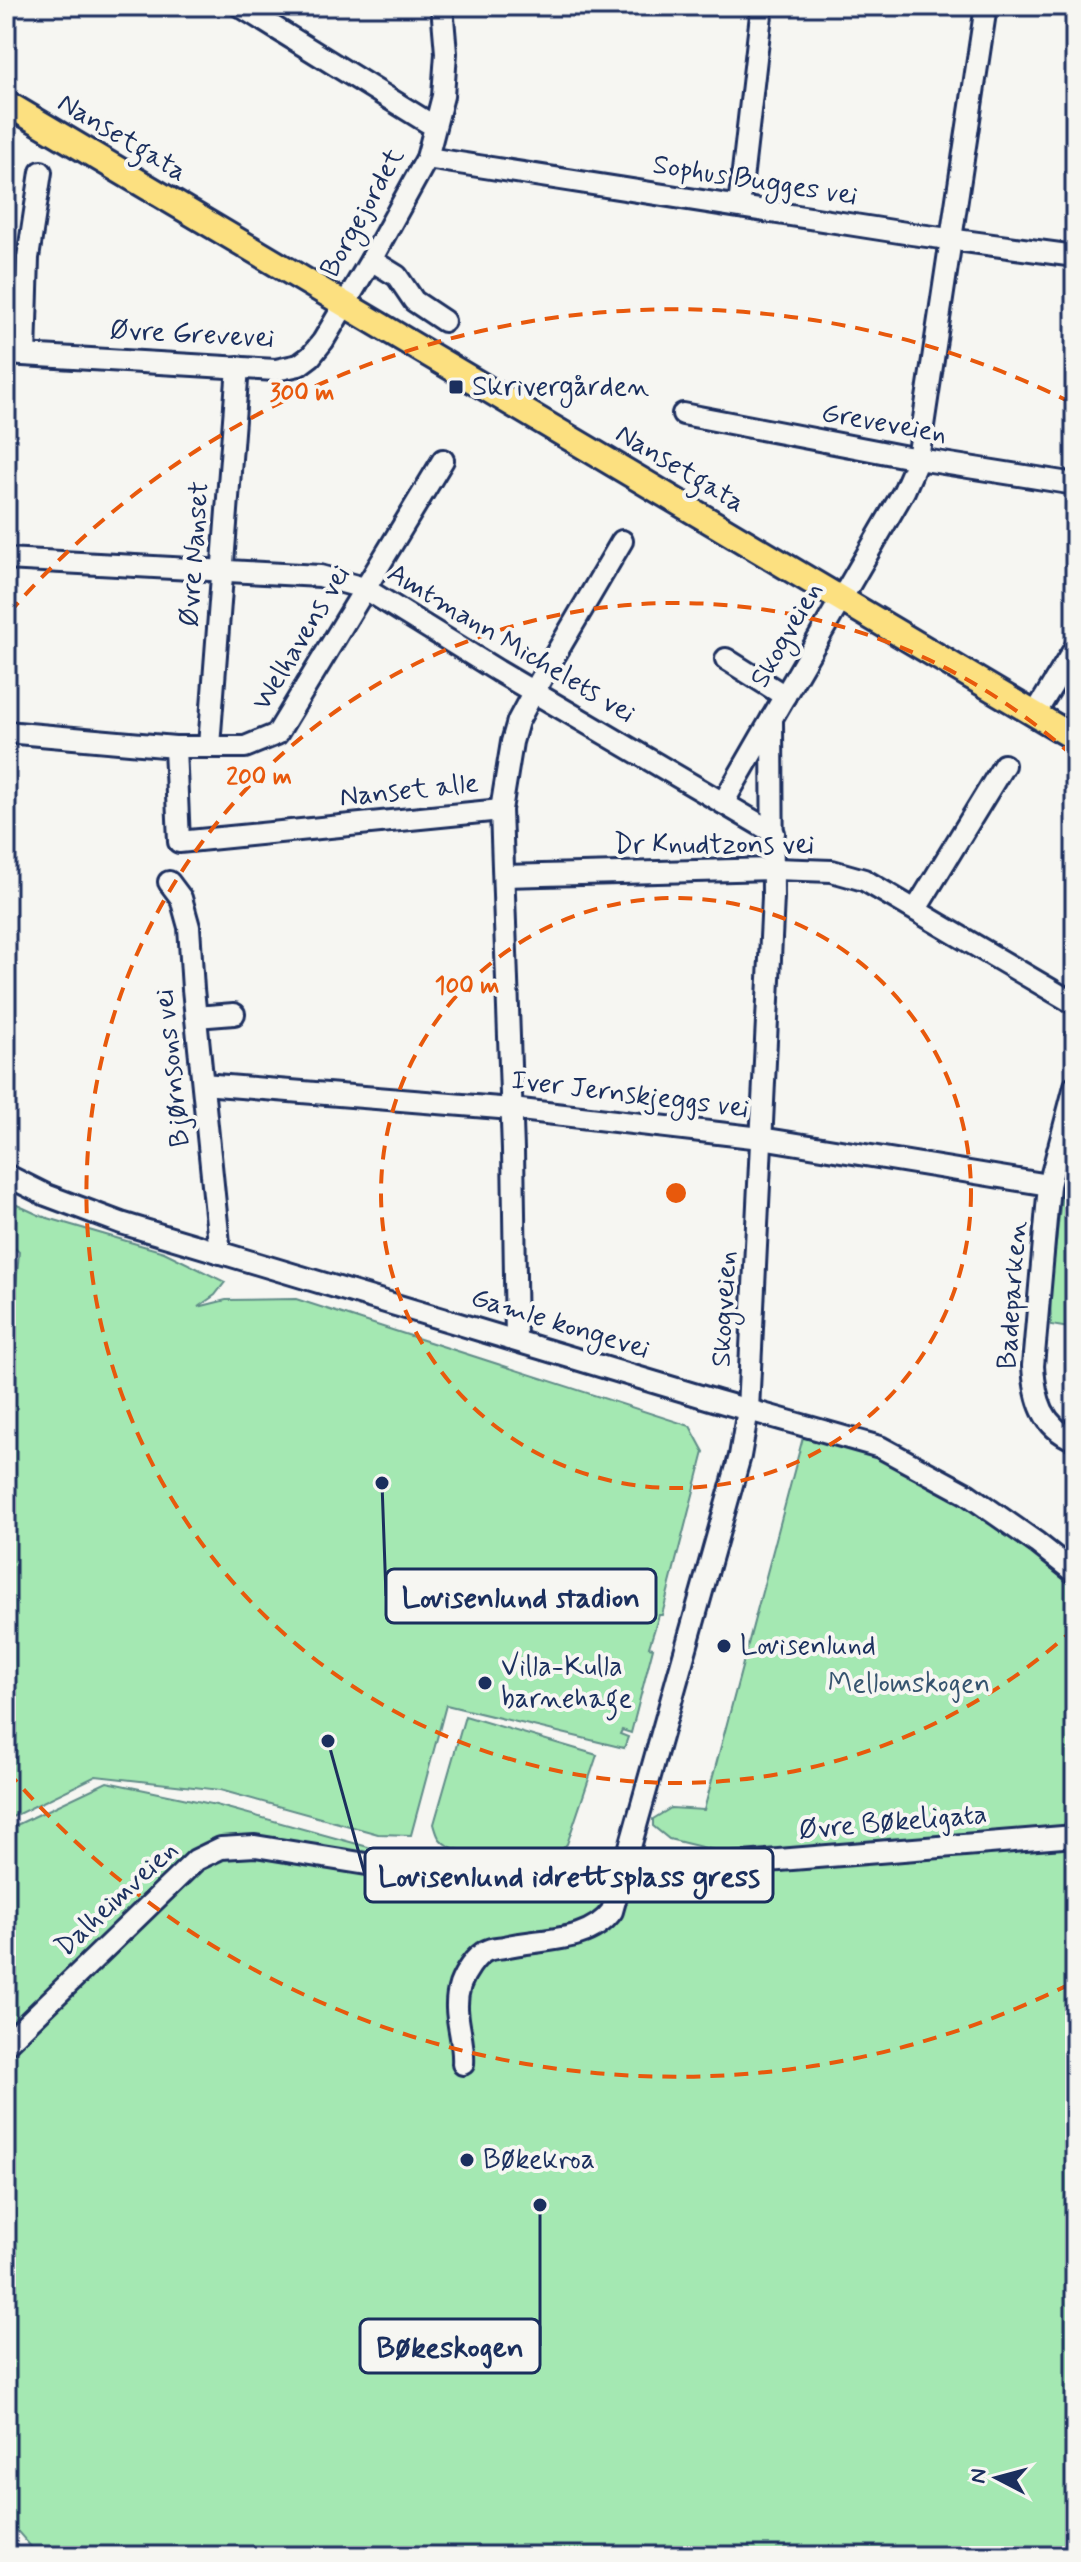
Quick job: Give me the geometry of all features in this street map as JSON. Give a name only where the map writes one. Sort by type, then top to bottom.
[{"type":"main road","name":"Nansetgata","points":[[6,103],[1075,738]]},
{"type":"street","points":[[240,6],[427,122]]},
{"type":"street","name":"Borgejordet","points":[[345,305],[427,158],[443,96],[446,53],[442,6]]},
{"type":"street","points":[[739,206],[762,6]]},
{"type":"street","name":"Skogveien","points":[[463,2064],[464,2051],[455,2012],[460,1983],[471,1965],[485,1951],[571,1937],[596,1927],[612,1911],[736,1471],[748,1410],[774,869],[772,718],[904,491],[918,459],[986,6]]},
{"type":"street","name":"Sophus Bugges vei","points":[[427,158],[1075,256]]},
{"type":"street","points":[[15,354],[41,172]]},
{"type":"street","points":[[371,260],[397,276],[414,301],[444,321]]},
{"type":"street","name":"Øvre Grevevei","points":[[15,354],[276,370],[299,365],[311,356],[345,305]]},
{"type":"street","name":"Øvre Nanset","points":[[209,746],[238,367]]},
{"type":"street","name":"Greveveien","points":[[683,414],[918,459],[1075,484]]},
{"type":"street","name":"Welhavens vei","points":[[6,732],[175,747],[245,747],[277,734],[443,460]]},
{"type":"street","points":[[516,1340],[512,1109],[501,810],[518,721],[622,541]]},
{"type":"street","name":"Amtmann Michelets vei","points":[[6,559],[320,576],[364,588],[774,833]]},
{"type":"street","points":[[1035,714],[1075,648]]},
{"type":"street","points":[[726,659],[785,696]]},
{"type":"street","points":[[723,803],[772,718]]},
{"type":"street","name":"Nanset alle","points":[[175,747],[179,842],[501,810]]},
{"type":"street","points":[[916,909],[1004,765]]},
{"type":"street","name":"Dr Knudtzons vei","points":[[504,876],[774,869],[848,874],[916,909],[1075,1004]]},
{"type":"street","name":"Bjørnsons vei","points":[[169,882],[181,898],[189,927],[220,1253]]},
{"type":"street","points":[[196,1017],[234,1014]]},
{"type":"street","name":"Iver Jernskjeggs vei","points":[[203,1084],[512,1109],[761,1138],[1049,1185]]},
{"type":"street","name":"Badeparken","points":[[1075,1086],[1049,1185],[1033,1366],[1034,1384],[1044,1417],[1075,1440]]},
{"type":"street","name":"Gamle kongevei","points":[[6,1175],[84,1210],[220,1253],[880,1447],[967,1494],[1075,1573]]},
{"type":"street","name":"Øvre Bøkeligata","points":[[620,1875],[1075,1836]]},
{"type":"street","name":"Dalheimveien","points":[[6,2044],[196,1860],[221,1848],[255,1846],[435,1875],[546,1884],[602,1881],[620,1875]]},
{"type":"green space","points":[[1075,1123],[1075,1329],[1051,1325],[1050,1293],[1062,1191]]},
{"type":"green space","points":[[6,1200],[41,1216],[164,1252],[225,1282],[215,1295],[198,1307],[226,1300],[296,1299],[690,1426],[704,1452],[662,1615],[659,1615],[649,1647],[653,1648],[631,1733],[622,1730],[620,1734],[628,1737],[624,1748],[446,1705],[411,1835],[378,1834],[220,1790],[96,1776],[6,1820],[6,1279],[16,1286],[19,1252],[6,1241]]},
{"type":"green space","name":"Mellomskogen","points":[[806,1426],[880,1447],[1075,1573],[1075,2556],[39,2556],[6,2518],[6,1830],[107,1782],[216,1805],[379,1850],[459,1859],[552,1891],[763,1862],[669,1839],[653,1826],[653,1819],[671,1808],[704,1810]]},
{"type":"green space","points":[[465,1716],[597,1755],[567,1844],[553,1860],[467,1851],[447,1845],[440,1839],[434,1824]]},
{"type":"place","name":"Skrivergården","points":[[456,387]]},
{"type":"place","name":"Lovisenlund stadion","points":[[382,1483]]},
{"type":"place","name":"Lovisenlund","points":[[724,1646]]},
{"type":"place","name":"Villa-Kulla barnehage","points":[[485,1683]]},
{"type":"place","name":"Lovisenlund idrettsplass gress","points":[[328,1741]]},
{"type":"place","name":"Bøkekroa","points":[[467,2160]]},
{"type":"place","name":"Bøkeskogen","points":[[540,2205]]}]
